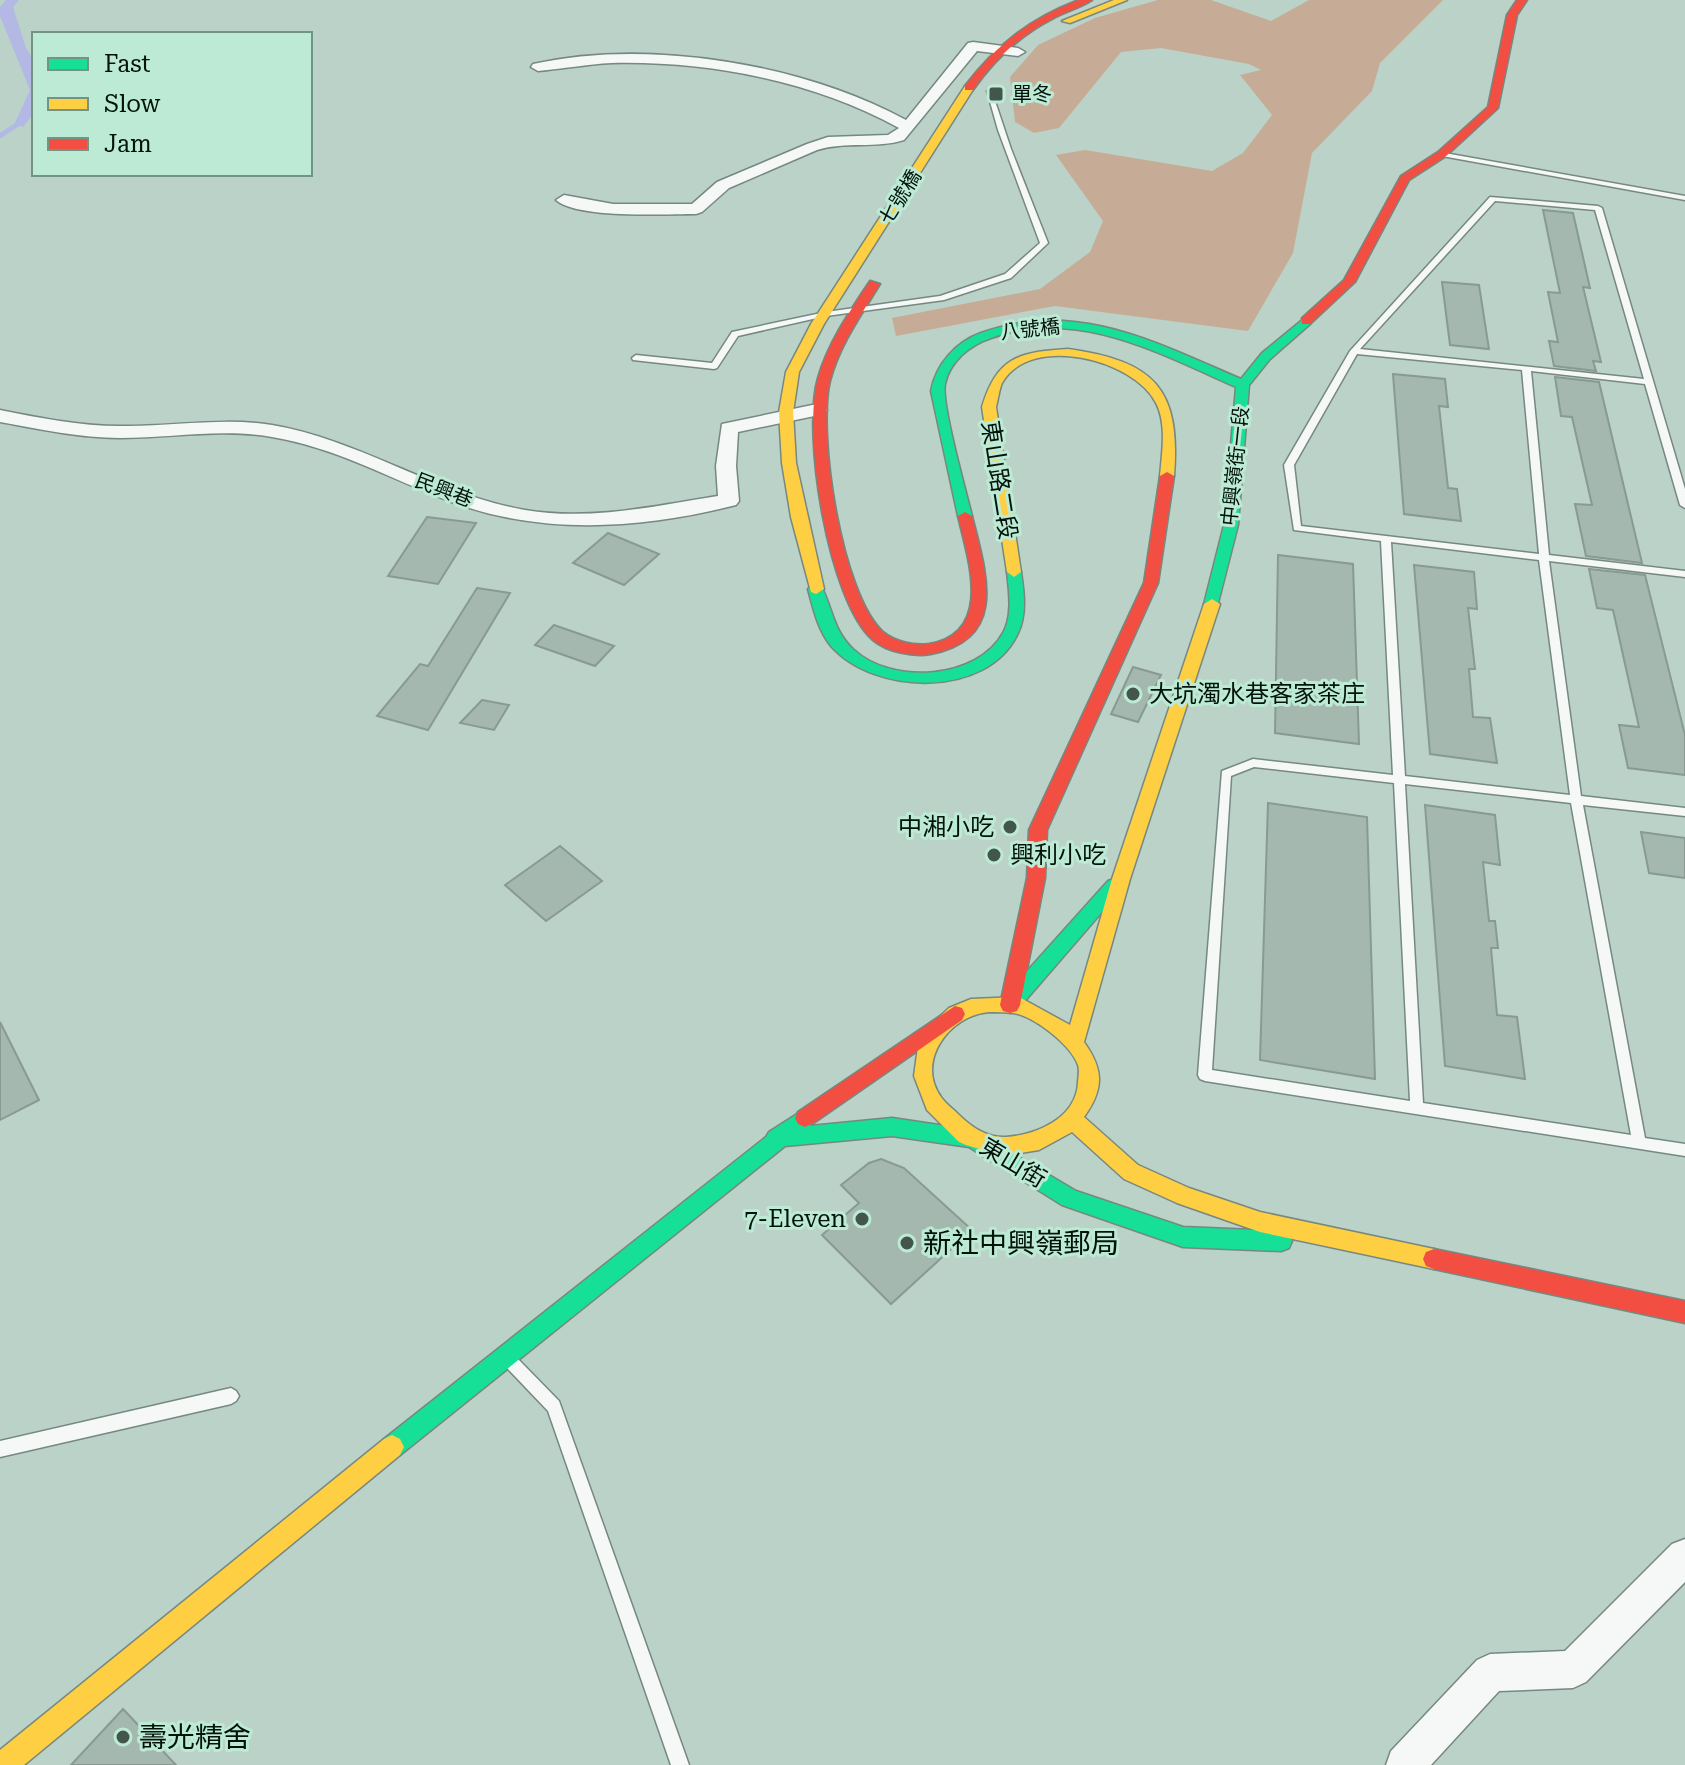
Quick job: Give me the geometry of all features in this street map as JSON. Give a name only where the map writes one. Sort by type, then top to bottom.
[{"type":"main road","points":[[997,50],[1036,20],[1087,0]]},
{"type":"main road","points":[[976,114],[1018,52],[1051,28],[1122,0]]},
{"type":"main road","name":"中興嶺街一段","points":[[1076,1039],[1121,879],[1212,604],[1231,525],[1243,385],[1266,356],[1349,282],[1405,178],[1442,154],[1493,108],[1512,15],[1522,0]]},
{"type":"main road","name":"七號橋","points":[[846,283],[954,111],[997,50]]},
{"type":"main road","points":[[817,410],[826,366],[879,276]]},
{"type":"main road","name":"東山路二段","points":[[846,283],[795,368],[788,392],[787,415],[795,488],[816,592],[836,641],[854,658],[878,670],[905,676],[937,677],[966,670],[990,658],[1008,639],[1016,615],[1017,592],[988,396],[996,379],[1009,367],[1026,359],[1076,353],[1125,365],[1141,375],[1163,402],[1169,424],[1160,550],[1151,583],[1038,830],[1036,878],[1010,1005]]},
{"type":"main road","name":"八號橋","points":[[817,410],[822,465],[852,598],[873,633],[916,650],[945,646],[971,631],[980,611],[981,590],[939,409],[940,373],[951,356],[970,341],[998,331],[1031,325],[1067,325],[1140,339],[1243,385]]},
{"type":"main road","name":"中興嶺街一段","points":[[1010,1005],[1121,879]]},
{"type":"main road","points":[[3,1765],[504,1355],[775,1139],[955,1014],[975,1006],[1010,1005],[1041,1011],[1060,1023],[1076,1039],[1087,1057],[1091,1078],[1087,1101],[1074,1121],[1054,1137],[1028,1146],[1000,1146],[973,1139],[947,1123],[930,1102],[922,1077],[924,1052],[936,1031],[955,1014]]},
{"type":"main road","name":"東山街","points":[[1074,1121],[1131,1172],[1184,1196],[1260,1222],[1685,1312]]},
{"type":"main road","name":"東山街","points":[[775,1139],[892,1127],[973,1139],[1069,1198],[1183,1237],[1367,1244]]},
{"type":"street","points":[[564,200],[613,209],[696,209],[723,185],[812,147],[828,142],[899,137],[973,46],[1018,52]]},
{"type":"street","points":[[538,67],[610,59],[753,72],[809,84],[908,127]]},
{"type":"street","name":"民興巷","points":[[0,416],[97,431],[219,428],[272,431],[344,450],[469,502],[523,516],[573,522],[729,501],[726,466],[729,428],[817,410]]},
{"type":"street","points":[[1405,1765],[1490,1673],[1573,1669],[1685,1557]]},
{"type":"lane","points":[[636,358],[714,366],[735,334],[826,314],[941,298],[1008,276],[1044,243],[1024,186],[1001,136],[989,92]]},
{"type":"lane","points":[[1442,154],[1685,198]]},
{"type":"lane","points":[[1685,505],[1598,208],[1493,199],[1354,351],[1289,465],[1297,528],[1685,574]]},
{"type":"lane","points":[[1354,351],[1649,382]]},
{"type":"lane","points":[[1526,368],[1544,557],[1576,800],[1639,1143]]},
{"type":"lane","points":[[1386,538],[1417,1108]]},
{"type":"lane","points":[[1685,812],[1253,763],[1226,774],[1205,1075],[1685,1150]]},
{"type":"lane","points":[[504,1355],[554,1406],[680,1765]]},
{"type":"lane","points":[[0,1449],[231,1396]]},
{"type":"shaded area","points":[[1158,0],[1211,0],[1271,21],[1309,0],[1443,0],[1380,63],[1372,91],[1312,153],[1293,253],[1248,331],[1055,306],[896,336],[892,318],[1040,289],[1090,252],[1103,221],[1056,155],[1085,150],[1212,171],[1243,153],[1272,115],[1240,75],[1261,70],[1249,64],[1161,48],[1121,52],[1059,128],[1034,133],[1015,122],[1010,77],[1038,45],[1095,18]]},
{"type":"water","points":[[6,0],[19,0],[13,7],[32,58],[32,116],[23,127],[15,123],[30,90],[0,16],[0,7]]},
{"type":"building","points":[[1543,210],[1573,213],[1590,288],[1583,287],[1601,362],[1593,361],[1596,371],[1554,366],[1549,341],[1558,342],[1548,292],[1560,293]]},
{"type":"building","points":[[1442,282],[1479,285],[1489,349],[1450,345]]},
{"type":"building","points":[[1393,374],[1445,379],[1448,407],[1439,406],[1448,488],[1457,489],[1461,521],[1404,514]]},
{"type":"building","points":[[1555,377],[1599,382],[1642,563],[1586,556],[1575,504],[1592,505],[1572,417],[1561,416]]},
{"type":"building","points":[[427,517],[476,523],[438,584],[388,576]]},
{"type":"building","points":[[608,533],[659,554],[624,585],[573,563]]},
{"type":"building","points":[[1278,555],[1353,564],[1359,744],[1275,733]]},
{"type":"building","points":[[1414,565],[1474,572],[1477,609],[1468,608],[1475,669],[1469,669],[1473,717],[1490,718],[1497,763],[1430,754]]},
{"type":"building","points":[[1589,569],[1645,575],[1685,735],[1685,775],[1628,768],[1619,725],[1639,727],[1613,610],[1597,608]]},
{"type":"building","points":[[477,588],[510,593],[428,730],[377,716],[420,664],[428,666]]},
{"type":"building","points":[[554,625],[614,646],[595,666],[535,645]]},
{"type":"building","name":"大坑濁水巷客家茶庄","points":[[1133,667],[1161,675],[1138,722],[1111,714]]},
{"type":"building","points":[[482,700],[509,705],[494,730],[460,723]]},
{"type":"building","points":[[1268,803],[1367,817],[1375,1079],[1260,1060]]},
{"type":"building","points":[[1425,805],[1495,815],[1500,865],[1483,862],[1489,921],[1495,921],[1498,948],[1491,948],[1497,1015],[1517,1017],[1525,1079],[1445,1066]]},
{"type":"building","points":[[1641,832],[1685,838],[1685,878],[1649,873]]},
{"type":"building","points":[[560,846],[602,881],[546,921],[505,885]]},
{"type":"building","points":[[0,1022],[39,1100],[0,1120]]},
{"type":"building","name":"新社中興嶺郵局","points":[[881,1159],[904,1168],[972,1230],[891,1304],[822,1235],[859,1203],[841,1185],[869,1163]]},
{"type":"building","name":"壽光精舍","points":[[123,1709],[176,1765],[71,1765]]},
{"type":"waterway","points":[[0,136],[24,120],[32,105]]},
{"type":"traffic: fast","points":[[1212,604],[1231,525],[1243,385],[1266,356],[1306,321]]},
{"type":"traffic: fast","points":[[965,516],[938,391],[942,375],[951,360],[976,339],[1010,327],[1044,322],[1078,325],[1112,332],[1146,344],[1243,385]]},
{"type":"traffic: fast","points":[[816,589],[831,634],[852,657],[873,669],[897,676],[922,678],[971,668],[992,655],[1008,638],[1016,614],[1014,572]]},
{"type":"traffic: fast","points":[[1011,1003],[1114,886]]},
{"type":"traffic: fast","points":[[392,1447],[805,1118]]},
{"type":"traffic: fast","points":[[776,1138],[892,1127],[973,1139],[1069,1198],[1183,1237],[1281,1241]]},
{"type":"traffic: slow","points":[[1067,21],[1122,0]]},
{"type":"traffic: slow","points":[[816,589],[789,463],[786,412],[793,372],[808,339],[969,88]]},
{"type":"traffic: slow","points":[[1014,572],[989,407],[996,381],[1014,364],[1039,355],[1068,352],[1098,357],[1126,367],[1149,383],[1163,403],[1168,420],[1167,476]]},
{"type":"traffic: slow","points":[[1076,1039],[1121,879],[1212,604]]},
{"type":"traffic: slow","points":[[1019,1005],[1068,1033],[1089,1065],[1087,1096],[1069,1123],[1039,1141],[1003,1147],[966,1136],[934,1104],[927,1090],[924,1061],[934,1034],[956,1014],[977,1006],[1019,1005]]},
{"type":"traffic: slow","points":[[1074,1121],[1131,1172],[1184,1196],[1260,1222],[1434,1259]]},
{"type":"traffic: slow","points":[[3,1765],[392,1447]]},
{"type":"traffic: jam","points":[[969,88],[993,58],[1020,34],[1051,15],[1087,0]]},
{"type":"traffic: jam","points":[[1306,321],[1349,282],[1405,178],[1442,154],[1493,108],[1512,15],[1522,0]]},
{"type":"traffic: jam","points":[[874,284],[829,363],[819,415],[825,482],[840,557],[863,618],[882,639],[902,647],[929,649],[953,643],[968,632],[976,616],[979,598],[978,577],[965,516]]},
{"type":"traffic: jam","points":[[1010,1005],[1036,878],[1038,830],[1151,583],[1167,476]]},
{"type":"traffic: jam","points":[[805,1118],[955,1014]]},
{"type":"traffic: jam","points":[[1434,1259],[1685,1312]]},
{"type":"place","name":"單冬","points":[[996,94]]},
{"type":"place","name":"大坑濁水巷客家茶庄","points":[[1133,694]]},
{"type":"place","name":"中湘小吃","points":[[1010,827]]},
{"type":"place","name":"興利小吃","points":[[994,855]]},
{"type":"place","name":"7-Eleven","points":[[862,1219]]},
{"type":"place","name":"新社中興嶺郵局","points":[[907,1243]]},
{"type":"place","name":"壽光精舍","points":[[123,1737]]}]
